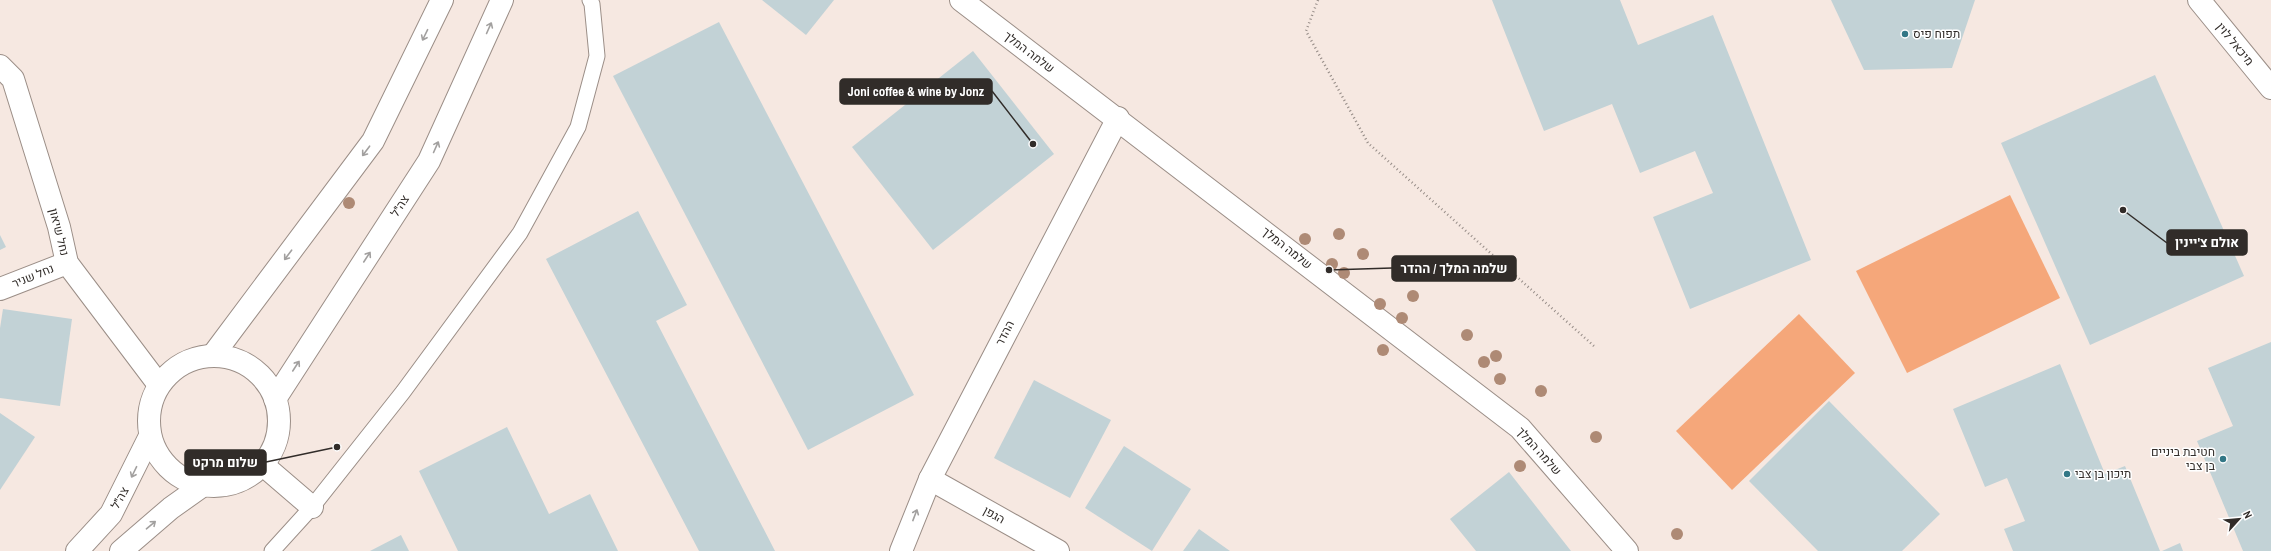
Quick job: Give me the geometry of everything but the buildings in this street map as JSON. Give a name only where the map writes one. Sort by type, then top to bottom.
[{"type":"street","points":[[212,355],[373,141],[442,0]]},
{"type":"street","name":"צה\"ל","points":[[275,398],[429,161],[502,0]]},
{"type":"street","name":"שלמה המלך","points":[[961,0],[1118,118],[1520,428],[1627,551]]},
{"type":"street","name":"מיכאל לוין","points":[[2199,0],[2271,88]]},
{"type":"street","name":"נחל שיאון","points":[[7,72],[59,227],[67,263],[159,385]]},
{"type":"street","name":"ההדר","points":[[901,551],[930,479],[1118,118]]},
{"type":"street","name":"נחל שניר","points":[[0,289],[67,263]]},
{"type":"street","points":[[212,355],[232,359],[250,367],[265,381],[275,398],[279,416],[278,433],[272,450],[263,465],[246,478],[225,486],[202,486],[184,480],[169,469],[158,454],[150,436],[149,410],[159,385],[174,369],[192,359],[212,355]]},
{"type":"street","name":"צה\"ל","points":[[77,551],[111,514],[150,436]]},
{"type":"street","points":[[263,465],[312,507]]},
{"type":"street","name":"הגפן","points":[[930,479],[1058,551]]},
{"type":"street","points":[[121,551],[171,508],[202,486]]},
{"type":"lane","points":[[272,551],[312,507],[403,392],[520,233],[578,127],[597,56],[592,4],[590,0]]},
{"type":"path","points":[[1318,0],[1306,31],[1368,143],[1596,347]]},
{"type":"shaded area","points":[[2010,195],[2060,298],[1907,373],[1856,271]]},
{"type":"shaded area","points":[[1799,314],[1855,373],[1732,490],[1676,431]]},
{"type":"place","name":"תפוח פיס","points":[[1905,34]]},
{"type":"place","name":"Joni coffee & wine by Jonz","points":[[1033,144]]},
{"type":"place","name":"אולם צ'יינין","points":[[2123,210]]},
{"type":"place","name":"שלמה המלך / ההדר","points":[[1329,270]]},
{"type":"place","name":"שלום מרקט","points":[[337,447]]},
{"type":"place","name":"חטיבת ביניים בן צבי","points":[[2223,459]]},
{"type":"place","name":"תיכון בן צבי","points":[[2067,474]]}]
